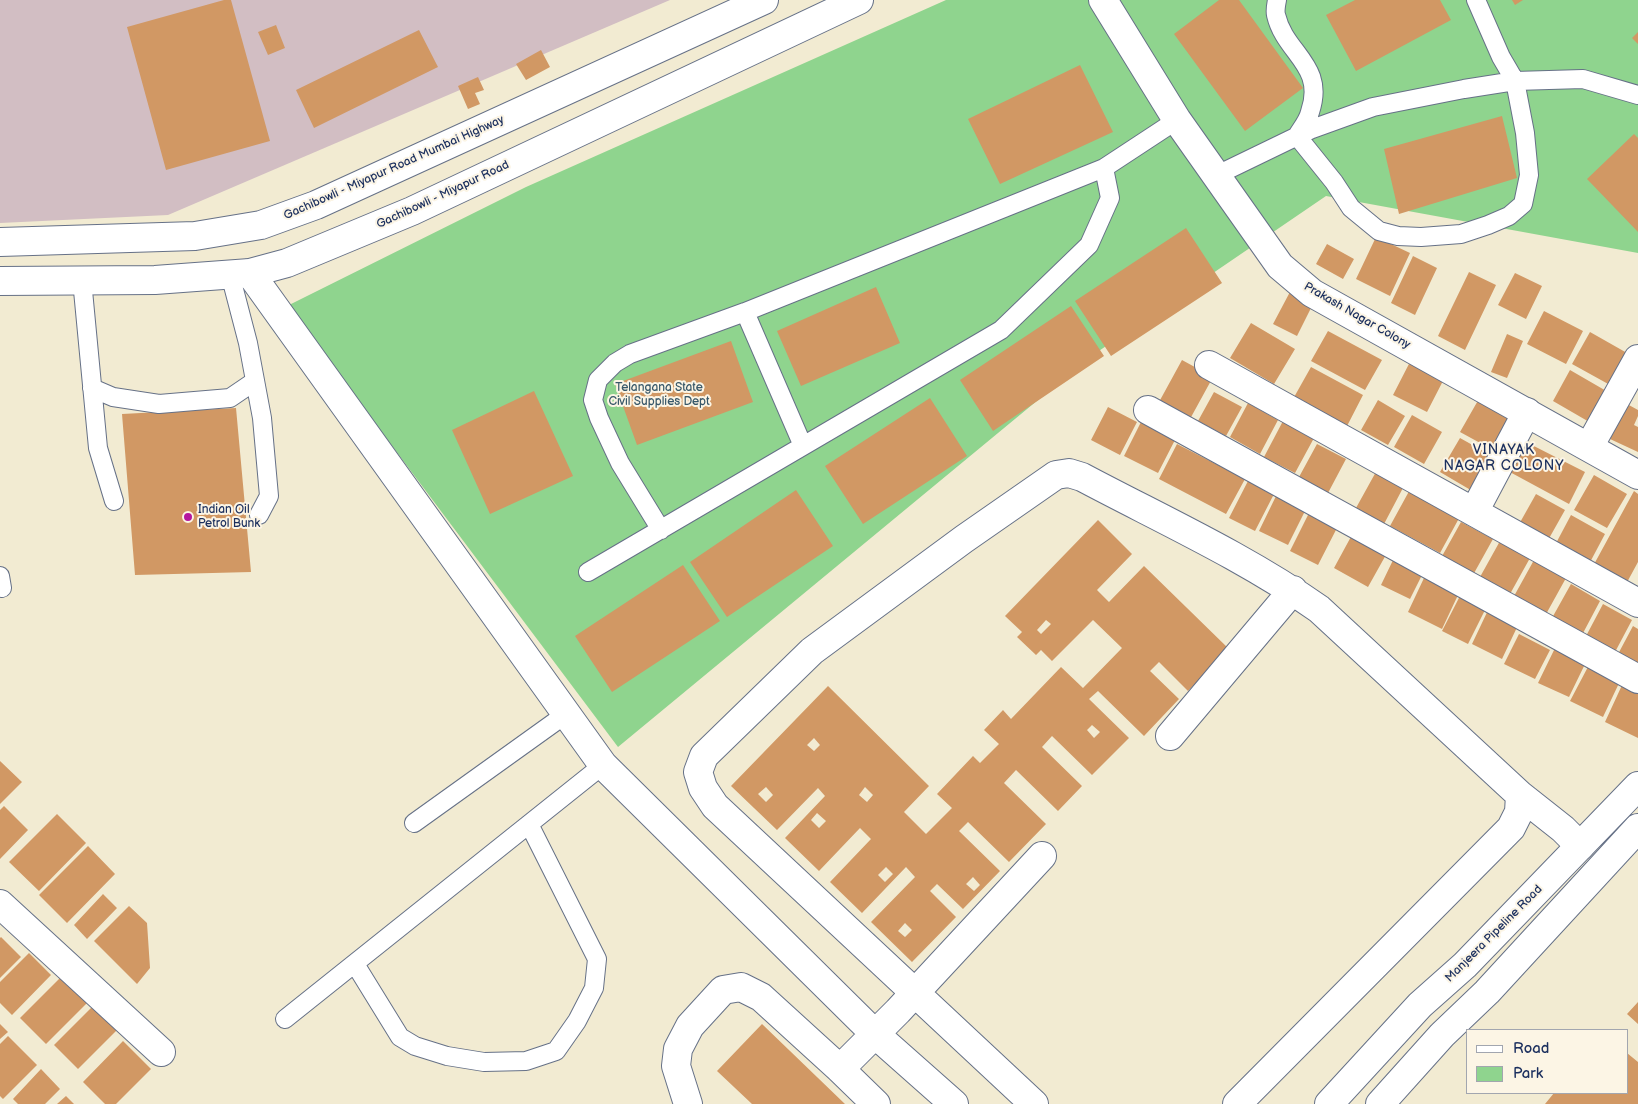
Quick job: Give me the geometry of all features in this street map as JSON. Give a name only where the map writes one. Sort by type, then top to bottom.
[{"type":"street","name":"Gachibowli - Miyapur Road Mumbai Highway","points":[[0,242],[195,236],[261,226],[316,205],[764,0]]},
{"type":"street","name":"Prakash Nagar Colony","points":[[1103,0],[1177,120],[1280,266],[1312,293],[1638,475]]},
{"type":"street","name":"Gachibowli - Miyapur Road","points":[[0,281],[155,280],[240,274],[286,263],[412,211],[844,3]]},
{"type":"street","points":[[240,274],[603,765],[875,1034],[954,1104]]},
{"type":"street","points":[[1589,446],[1638,359]]},
{"type":"street","points":[[1209,365],[1638,603]]},
{"type":"street","points":[[1148,410],[1638,679]]},
{"type":"street","points":[[1474,512],[1527,412]]},
{"type":"street","points":[[1034,1104],[715,806],[703,788],[698,772],[704,756],[812,651],[964,539],[1056,475],[1069,473],[1082,477],[1293,590],[1319,609],[1520,795],[1563,829],[1580,846]]},
{"type":"street","points":[[1170,736],[1293,590]]},
{"type":"street","name":"Manjeera Pipeline Road","points":[[1329,1104],[1420,1005],[1465,965],[1638,786]]},
{"type":"street","points":[[1237,1104],[1511,828],[1519,812],[1520,795]]},
{"type":"street","points":[[1380,1104],[1442,1036],[1487,992],[1638,828]]},
{"type":"street","points":[[840,1069],[916,992],[1042,856]]},
{"type":"street","points":[[0,904],[161,1052]]},
{"type":"street","points":[[1465,965],[1487,992]]},
{"type":"street","points":[[688,1104],[676,1066],[678,1049],[690,1026],[723,990],[741,987],[761,997],[876,1104]]},
{"type":"lane","points":[[1277,0],[1275,14],[1285,36],[1309,69],[1314,89],[1310,113],[1297,136]]},
{"type":"lane","points":[[1297,136],[1334,182],[1351,208],[1379,231],[1398,236],[1421,237],[1461,234],[1509,216],[1522,204],[1529,175],[1525,133],[1515,80],[1501,57],[1476,0]]},
{"type":"lane","points":[[1217,175],[1297,136],[1373,107],[1515,80],[1583,79],[1638,95]]},
{"type":"lane","points":[[660,530],[620,463],[599,418],[593,400],[598,380],[615,363],[630,354],[745,312],[1104,168],[1177,120]]},
{"type":"lane","points":[[588,572],[1000,330],[1089,245],[1110,198],[1104,168]]},
{"type":"lane","points":[[240,274],[248,343],[262,418],[269,496],[259,515]]},
{"type":"lane","points":[[82,280],[98,448],[114,501]]},
{"type":"lane","points":[[745,312],[803,446]]},
{"type":"lane","points":[[92,388],[113,397],[159,404],[230,398],[255,381]]},
{"type":"lane","points":[[414,823],[566,714]]},
{"type":"lane","points":[[285,1020],[603,765]]},
{"type":"lane","points":[[355,964],[400,1036],[415,1046],[447,1056],[484,1062],[526,1061],[556,1051],[577,1021],[594,988],[597,959],[529,824]]},
{"type":"shaded area","points":[[0,0],[670,0],[168,215],[0,223]]},
{"type":"green space","name":"Telangana State Civil Supplies Dept","points":[[946,0],[1638,0],[1638,253],[1326,196],[1090,357],[618,747],[287,306],[526,187]]},
{"type":"building","points":[[224,0],[231,0],[270,141],[166,170],[127,27]]},
{"type":"building","points":[[1219,0],[1239,0],[1303,88],[1245,131],[1174,34]]},
{"type":"building","points":[[1355,0],[1440,0],[1451,20],[1356,71],[1326,15]]},
{"type":"building","points":[[1512,0],[1523,0],[1515,5]]},
{"type":"building","points":[[276,25],[285,48],[268,55],[258,32]]},
{"type":"building","points":[[419,30],[438,67],[314,128],[296,90]]},
{"type":"building","points":[[1638,32],[1638,44],[1632,38]]},
{"type":"building","points":[[541,50],[550,67],[526,80],[516,64]]},
{"type":"building","points":[[1080,65],[1113,132],[1000,184],[968,119]]},
{"type":"building","points":[[478,77],[484,90],[475,93],[480,104],[468,109],[458,86]]},
{"type":"building","points":[[1502,116],[1517,178],[1399,214],[1384,149]]},
{"type":"building","points":[[1634,134],[1638,138],[1638,232],[1587,179]]},
{"type":"building","points":[[1186,228],[1222,283],[1111,356],[1075,301]]},
{"type":"building","points":[[1376,237],[1410,253],[1390,296],[1356,279]]},
{"type":"building","points":[[1327,244],[1354,259],[1343,279],[1316,264]]},
{"type":"building","points":[[1413,256],[1437,268],[1415,315],[1391,303]]},
{"type":"building","points":[[1469,272],[1496,285],[1465,350],[1438,336]]},
{"type":"building","points":[[1515,273],[1542,286],[1526,319],[1498,305]]},
{"type":"building","points":[[876,287],[900,343],[801,386],[777,331]]},
{"type":"building","points":[[1291,290],[1314,302],[1297,336],[1273,324]]},
{"type":"building","points":[[1071,306],[1104,356],[993,431],[960,380]]},
{"type":"building","points":[[1544,311],[1583,331],[1566,364],[1527,344]]},
{"type":"building","points":[[1251,323],[1295,349],[1274,384],[1230,358]]},
{"type":"building","points":[[1328,331],[1382,360],[1365,390],[1311,361]]},
{"type":"building","points":[[1590,332],[1627,353],[1610,385],[1572,364]]},
{"type":"building","points":[[1507,334],[1523,341],[1507,378],[1491,372]]},
{"type":"building","points":[[731,341],[753,402],[637,445],[615,384]]},
{"type":"building","points":[[1182,360],[1213,377],[1190,419],[1159,402]]},
{"type":"building","points":[[1411,360],[1445,377],[1427,412],[1393,395]]},
{"type":"building","points":[[1311,367],[1363,395],[1346,428],[1293,399]]},
{"type":"building","points":[[1570,370],[1608,392],[1591,423],[1553,401]]},
{"type":"building","points":[[534,391],[573,476],[490,514],[452,430]]},
{"type":"building","points":[[1214,392],[1242,407],[1226,436],[1198,421]]},
{"type":"building","points":[[1480,397],[1512,416],[1493,450],[1460,432]]},
{"type":"building","points":[[930,398],[967,456],[863,524],[825,466]]},
{"type":"building","points":[[1378,400],[1405,416],[1388,445],[1361,430]]},
{"type":"building","points":[[1248,403],[1278,420],[1260,454],[1230,437]]},
{"type":"building","points":[[1627,404],[1638,410],[1638,416],[1634,425],[1638,427],[1638,452],[1610,439]]},
{"type":"building","points":[[1108,407],[1137,422],[1120,455],[1091,440]]},
{"type":"building","name":"Indian Oil Petrol Bunk","points":[[236,408],[251,572],[135,575],[122,414]]},
{"type":"building","points":[[1412,415],[1442,432],[1424,464],[1394,447]]},
{"type":"building","points":[[1142,420],[1176,438],[1158,473],[1124,456]]},
{"type":"building","points":[[1283,421],[1314,438],[1295,473],[1264,457]]},
{"type":"building","points":[[1460,438],[1494,457],[1474,492],[1440,472]]},
{"type":"building","points":[[1524,441],[1585,472],[1569,504],[1508,471]]},
{"type":"building","points":[[1177,444],[1245,479],[1226,514],[1159,479]]},
{"type":"building","points":[[1317,444],[1346,459],[1328,493],[1299,477]]},
{"type":"building","points":[[1377,470],[1404,486],[1384,524],[1356,508]]},
{"type":"building","points":[[1594,475],[1627,494],[1607,528],[1574,510]]},
{"type":"building","points":[[1248,481],[1274,494],[1255,531],[1229,518]]},
{"type":"building","points":[[1413,484],[1463,511],[1440,553],[1390,526]]},
{"type":"building","points":[[796,490],[833,546],[727,617],[690,562]]},
{"type":"building","points":[[1634,491],[1638,494],[1638,562],[1625,586],[1592,568]]},
{"type":"building","points":[[1277,494],[1306,509],[1288,545],[1259,531]]},
{"type":"building","points":[[1536,494],[1565,510],[1547,542],[1518,526]]},
{"type":"building","points":[[1310,511],[1338,526],[1318,565],[1290,551]]},
{"type":"building","points":[[1571,515],[1605,534],[1588,566],[1554,547]]},
{"type":"building","points":[[1098,520],[1132,554],[1097,590],[1109,602],[1144,566],[1229,649],[1188,691],[1159,662],[1150,671],[1179,699],[1144,736],[1098,691],[1089,699],[1129,738],[1092,775],[1052,736],[1042,747],[1082,786],[1058,811],[1016,770],[1004,783],[1046,824],[1009,862],[968,822],[959,831],[1000,871],[963,909],[937,884],[930,891],[956,917],[912,962],[871,922],[915,877],[906,867],[862,913],[830,882],[871,839],[860,828],[819,871],[785,838],[825,796],[818,788],[777,830],[731,786],[828,686],[929,786],[904,812],[926,834],[952,808],[937,794],[973,756],[980,763],[999,744],[984,730],[1003,710],[1011,719],[1061,667],[1083,688],[1122,648],[1093,620],[1052,661],[1041,650],[1036,655],[1017,637],[1022,632],[1005,616]],"holes":[[[1046,620],[1051,624],[1041,634],[1037,630]],[[1092,725],[1100,732],[1094,738],[1087,730]],[[814,738],[820,745],[814,751],[807,745]],[[766,787],[773,795],[766,802],[758,794]],[[865,787],[873,795],[867,802],[859,795]],[[817,813],[826,821],[819,828],[811,820]],[[886,867],[893,874],[885,882],[878,875]],[[973,877],[980,885],[974,891],[966,884]],[[905,923],[912,930],[905,937],[898,931]]]},
{"type":"building","points":[[1461,522],[1493,539],[1473,575],[1441,558]]},
{"type":"building","points":[[1353,533],[1387,553],[1368,587],[1334,568]]},
{"type":"building","points":[[1500,541],[1530,558],[1510,594],[1480,577]]},
{"type":"building","points":[[1395,556],[1424,571],[1410,599],[1381,585]]},
{"type":"building","points":[[1534,560],[1566,578],[1545,616],[1513,598]]},
{"type":"building","points":[[683,565],[720,621],[612,692],[575,636]]},
{"type":"building","points":[[1424,578],[1458,595],[1442,629],[1408,612]]},
{"type":"building","points":[[1571,584],[1600,601],[1582,635],[1552,618]]},
{"type":"building","points":[[1461,594],[1487,606],[1468,644],[1442,631]]},
{"type":"building","points":[[1603,604],[1632,620],[1614,654],[1585,638]]},
{"type":"building","points":[[1490,606],[1520,621],[1502,659],[1472,644]]},
{"type":"building","points":[[1633,626],[1638,629],[1638,667],[1617,656]]},
{"type":"building","points":[[1519,634],[1550,650],[1535,679],[1504,664]]},
{"type":"building","points":[[1555,648],[1586,662],[1569,697],[1538,683]]},
{"type":"building","points":[[1590,663],[1621,679],[1603,717],[1570,701]]},
{"type":"building","points":[[1623,683],[1638,690],[1638,738],[1605,722]]},
{"type":"building","points":[[0,761],[22,782],[0,804]]},
{"type":"building","points":[[4,806],[28,830],[0,859],[0,810]]},
{"type":"building","points":[[57,814],[86,843],[39,891],[9,862]]},
{"type":"building","points":[[88,846],[115,874],[67,923],[39,895]]},
{"type":"building","points":[[103,894],[117,908],[87,939],[74,925]]},
{"type":"building","points":[[129,906],[147,923],[150,968],[137,984],[94,941]]},
{"type":"building","points":[[0,938],[21,957],[0,978]]},
{"type":"building","points":[[29,953],[51,975],[12,1015],[0,1003],[0,982]]},
{"type":"building","points":[[63,975],[89,1001],[46,1044],[20,1018]]},
{"type":"building","points":[[1638,1002],[1638,1024],[1627,1014]]},
{"type":"building","points":[[93,1006],[117,1030],[78,1069],[54,1045]]},
{"type":"building","points":[[0,1024],[8,1032],[0,1039]]},
{"type":"building","points":[[762,1024],[845,1104],[752,1104],[717,1071]]},
{"type":"building","points":[[8,1036],[37,1065],[3,1099],[0,1096],[0,1044]]},
{"type":"building","points":[[123,1041],[151,1069],[116,1104],[105,1104],[83,1082]]},
{"type":"building","points":[[1628,1054],[1638,1062],[1638,1104],[1545,1104],[1553,1094],[1628,1094]]},
{"type":"building","points":[[41,1069],[60,1089],[45,1104],[18,1104],[13,1099]]},
{"type":"building","points":[[66,1096],[74,1104],[57,1104]]},
{"type":"place","name":"Indian Oil Petrol Bunk","points":[[188,517]]},
{"type":"district","name":"VINAYAK NAGAR COLONY","points":[[1504,458]]}]
